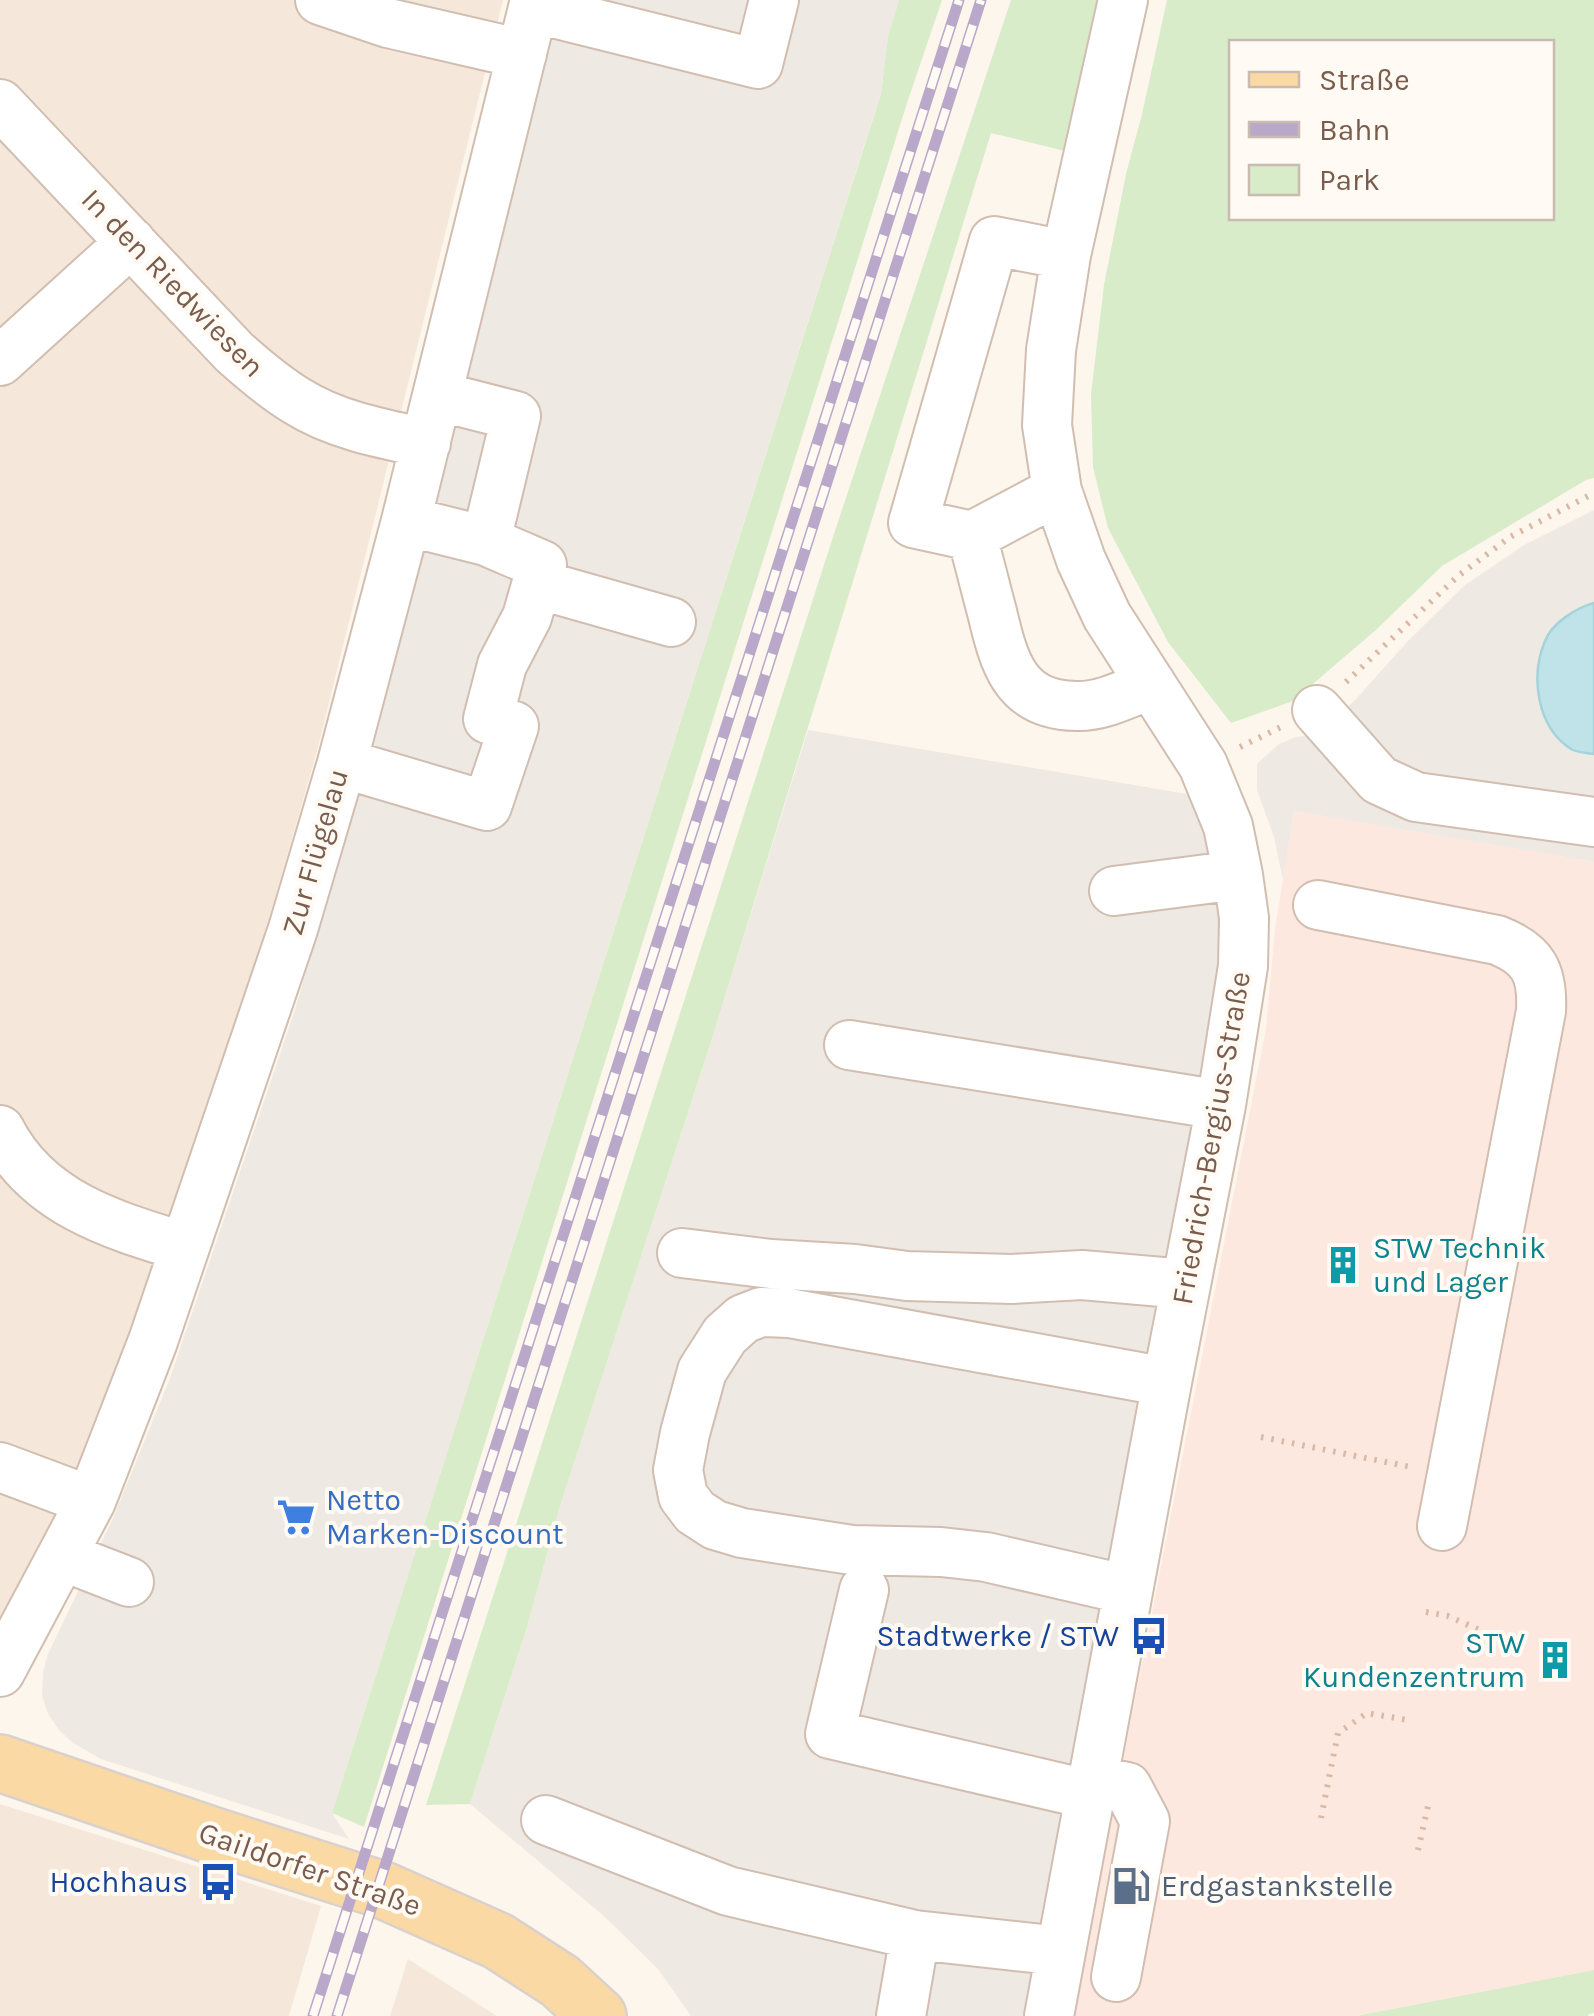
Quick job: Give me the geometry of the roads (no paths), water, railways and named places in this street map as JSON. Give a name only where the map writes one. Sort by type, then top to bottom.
[{"type":"main road","name":"Gaildorfer Straße","points":[[0,1763],[383,1890],[498,1941],[560,1980],[598,2016]]},
{"type":"street","points":[[320,0],[388,23],[522,54]]},
{"type":"street","points":[[534,4],[758,64],[774,0]]},
{"type":"street","name":"Friedrich-Bergius-Straße","points":[[1049,2016],[1221,1105],[1243,966],[1244,918],[1228,826],[1203,764],[1107,616],[1080,560],[1058,491],[1047,425],[1051,350],[1066,255],[1123,0]]},
{"type":"street","name":"Zur Flügelau","points":[[0,1672],[91,1501],[153,1341],[293,929],[406,521],[534,4]]},
{"type":"street","name":"In den Riedwiesen","points":[[0,104],[234,352],[270,383],[301,404],[336,419],[426,443]]},
{"type":"street","points":[[1058,491],[972,536],[913,523],[994,241],[1066,255]]},
{"type":"street","points":[[0,361],[131,242]]},
{"type":"street","points":[[438,396],[516,416],[486,542]]},
{"type":"street","points":[[342,763],[488,806],[514,726],[488,718],[502,665],[527,617],[542,565],[486,542],[406,521]]},
{"type":"street","points":[[972,536],[1004,660],[1023,688],[1047,702],[1078,707],[1151,684]]},
{"type":"street","points":[[537,584],[671,622]]},
{"type":"street","points":[[1316,710],[1378,780],[1416,797],[1594,822]]},
{"type":"street","points":[[1114,891],[1238,875]]},
{"type":"street","points":[[1318,905],[1516,947],[1531,961],[1542,994],[1442,1526]]},
{"type":"street","points":[[849,1045],[1221,1105]]},
{"type":"street","points":[[0,1130],[8,1146],[44,1186],[75,1207],[117,1226],[185,1247]]},
{"type":"street","points":[[682,1253],[908,1276],[1012,1279],[1082,1275],[1185,1284]]},
{"type":"street","points":[[1128,1590],[986,1557],[852,1550],[742,1533],[715,1525],[695,1512],[683,1496],[678,1470],[684,1433],[702,1371],[725,1334],[742,1320],[761,1312],[789,1313],[1166,1382]]},
{"type":"street","points":[[0,1468],[91,1501]]},
{"type":"street","points":[[62,1556],[129,1582]]},
{"type":"street","points":[[546,1820],[728,1891],[916,1935],[1060,1959],[1136,1980],[1145,1821],[1127,1787],[1092,1787],[830,1734],[864,1590]]},
{"type":"street","points":[[901,2016],[916,1935]]},
{"type":"water","points":[[1594,603],[1594,754],[1574,750],[1550,728],[1540,700],[1538,670],[1545,641],[1553,628],[1565,617]]},
{"type":"railway","points":[[313,2016],[959,0]]},
{"type":"railway","points":[[337,2016],[981,0]]},
{"type":"place","name":"STW Technik und Lager","points":[[1343,1265]]},
{"type":"place","name":"Netto Marken-Discount","points":[[296,1517]]},
{"type":"place","name":"Stadtwerke / STW","points":[[1149,1636]]},
{"type":"place","name":"STW Kundenzentrum","points":[[1555,1660]]},
{"type":"place","name":"Hochhaus","points":[[218,1882]]},
{"type":"place","name":"Erdgastankstelle","points":[[1131,1886]]}]
